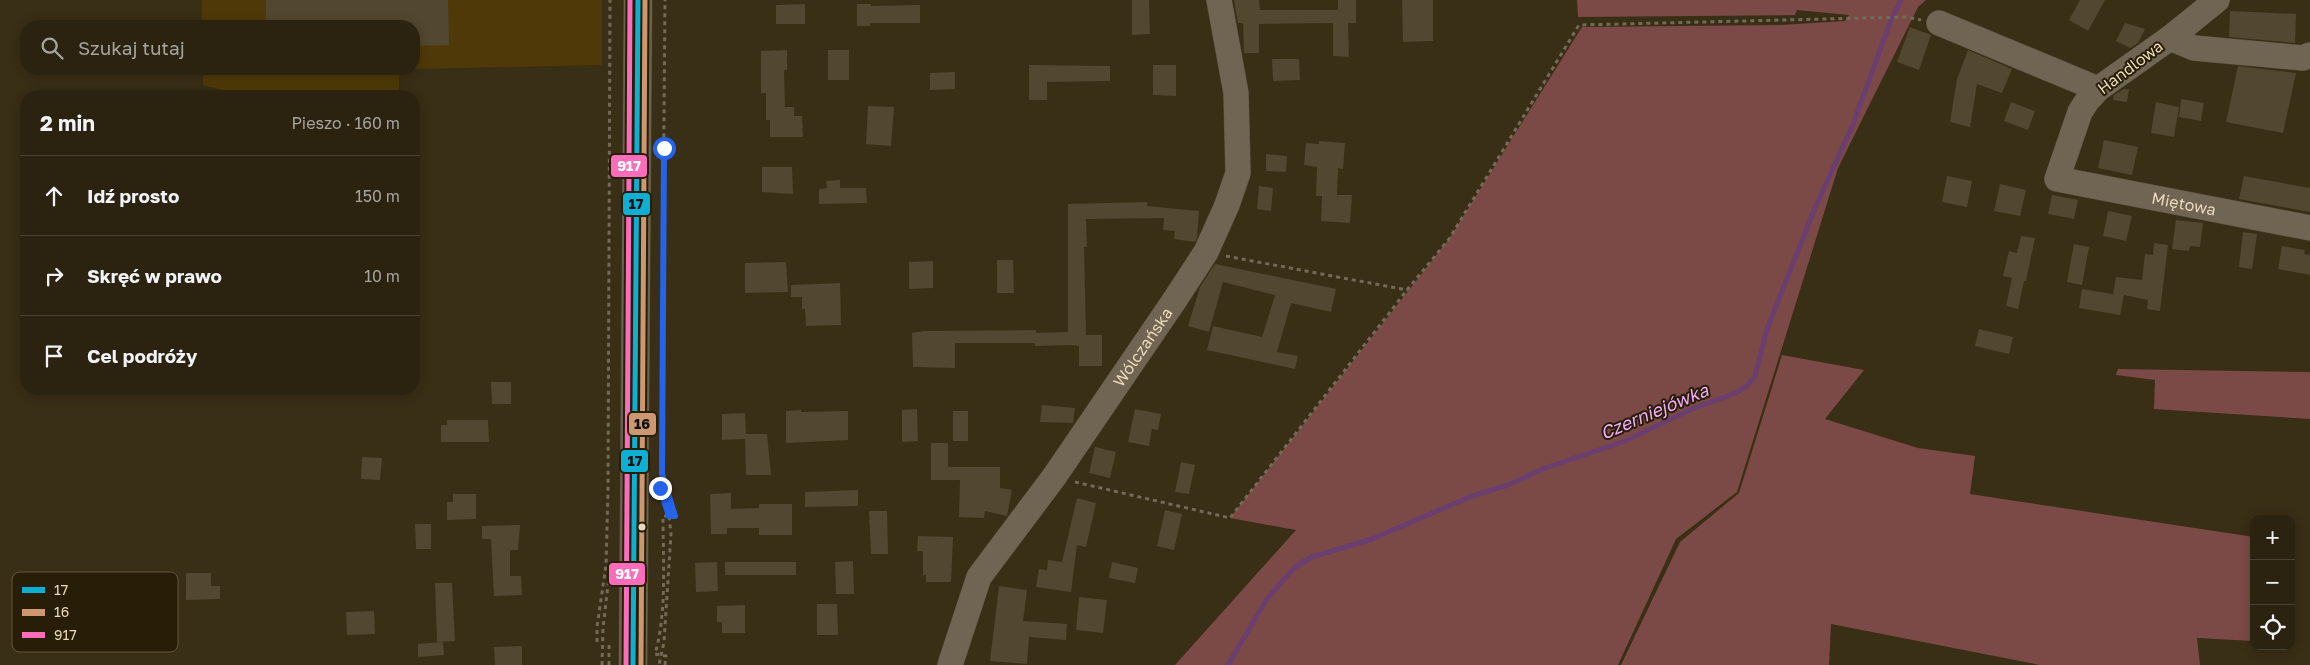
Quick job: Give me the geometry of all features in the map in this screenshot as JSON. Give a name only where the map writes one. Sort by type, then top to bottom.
[{"type":"main road","points":[[633,665],[638,0]]},
{"type":"street","name":"Wólczańska","points":[[950,665],[979,577],[1054,477],[1206,252],[1227,205],[1238,173],[1236,93],[1218,0]]},
{"type":"street","name":"Handlowa","points":[[2057,179],[2080,112],[2098,89],[2170,38],[2216,0]]},
{"type":"street","points":[[1939,23],[2098,89]]},
{"type":"street","points":[[2170,38],[2194,48],[2303,58],[2310,55]]},
{"type":"street","name":"Miętowa","points":[[2057,179],[2310,228]]},
{"type":"path","points":[[597,642],[597,627],[606,565],[608,491],[610,0]]},
{"type":"path","points":[[659,665],[665,628],[671,534],[669,516],[657,474],[660,0]]},
{"type":"path","points":[[664,665],[666,656],[655,654],[658,642],[661,600],[663,516],[675,516],[662,474],[665,0]]},
{"type":"path","points":[[1054,477],[1230,518],[1407,290],[1449,239],[1579,25],[1906,17]]},
{"type":"path","points":[[1206,252],[1407,290]]},
{"type":"path","points":[[602,665],[603,628]]},
{"type":"path","points":[[609,642],[609,665]]},
{"type":"shaded area","points":[[202,0],[602,0],[602,65],[420,69],[420,20],[202,20]]},
{"type":"shaded area","points":[[1577,0],[1926,0],[1918,7],[1838,168],[1737,492],[1676,539],[1618,665],[1175,665],[1296,530],[1230,518],[1449,239],[1582,27],[1781,25],[1845,21],[1849,15],[1797,10],[1795,15],[1578,17]]},
{"type":"shaded area","points":[[203,75],[399,75],[399,90],[222,90],[203,85]]},
{"type":"shaded area","points":[[1782,355],[1864,370],[1825,419],[1918,448],[1975,456],[1970,494],[2250,536],[2250,641],[2197,638],[2200,665],[2040,665],[1831,624],[1829,665],[1621,665],[1680,542],[1739,493]]},
{"type":"shaded area","points":[[2118,369],[2310,372],[2310,419],[2154,409],[2155,380],[2116,375]]},
{"type":"building","points":[[266,0],[448,0],[449,45],[420,46],[420,20],[266,20]]},
{"type":"building","points":[[1132,0],[1149,0],[1150,34],[1132,35]]},
{"type":"building","points":[[1234,0],[1259,0],[1260,10],[1338,10],[1338,0],[1356,0],[1356,23],[1348,23],[1349,57],[1333,56],[1333,23],[1259,24],[1259,53],[1244,53],[1243,23],[1238,23]]},
{"type":"building","points":[[1402,0],[1433,0],[1433,41],[1403,42]]},
{"type":"building","points":[[2080,0],[2105,0],[2088,31],[2069,20]]},
{"type":"building","points":[[805,4],[805,24],[776,24],[776,5]]},
{"type":"building","points":[[857,4],[871,4],[871,6],[920,5],[920,23],[870,23],[870,26],[857,26]]},
{"type":"building","points":[[2230,11],[2296,14],[2295,43],[2229,37]]},
{"type":"building","points":[[2125,23],[2145,29],[2138,43],[2130,48],[2116,41]]},
{"type":"building","points":[[1910,27],[1931,35],[1919,70],[1897,62]]},
{"type":"building","points":[[787,50],[787,70],[784,70],[785,107],[794,107],[794,116],[802,116],[803,137],[770,137],[770,120],[766,120],[766,93],[761,93],[761,51]]},
{"type":"building","points":[[828,50],[849,50],[849,80],[828,80]]},
{"type":"building","points":[[1968,50],[2012,69],[2002,93],[1977,84],[1970,127],[1950,122],[1957,79]]},
{"type":"building","points":[[1272,59],[1299,59],[1300,80],[1273,81]]},
{"type":"building","points":[[1029,65],[1110,66],[1110,81],[1047,82],[1047,100],[1029,100]]},
{"type":"building","points":[[1153,65],[1176,65],[1176,96],[1153,95]]},
{"type":"building","points":[[2238,66],[2296,73],[2283,133],[2226,122]]},
{"type":"building","points":[[955,72],[955,89],[930,90],[930,73]]},
{"type":"building","points":[[2124,89],[2129,89],[2127,102],[2113,100],[2114,95]]},
{"type":"building","points":[[2181,99],[2204,103],[2201,121],[2179,117]]},
{"type":"building","points":[[2011,102],[2035,111],[2028,130],[2004,121]]},
{"type":"building","points":[[2156,102],[2179,107],[2174,137],[2151,133]]},
{"type":"building","points":[[868,106],[894,107],[891,146],[866,144]]},
{"type":"building","points":[[2104,140],[2138,147],[2132,175],[2098,168]]},
{"type":"building","points":[[1319,141],[1345,143],[1343,169],[1338,168],[1337,195],[1352,195],[1350,223],[1321,221],[1322,196],[1316,196],[1317,167],[1304,165],[1306,143],[1319,144]]},
{"type":"building","points":[[1266,154],[1287,156],[1286,172],[1266,171]]},
{"type":"building","points":[[762,167],[792,167],[793,194],[762,192]]},
{"type":"building","points":[[1947,176],[1972,181],[1967,207],[1942,202]]},
{"type":"building","points":[[2244,176],[2310,188],[2310,212],[2239,199]]},
{"type":"building","points":[[840,180],[840,188],[866,188],[867,203],[819,204],[819,189],[827,188],[826,181]]},
{"type":"building","points":[[2000,184],[2026,190],[2020,216],[1994,211]]},
{"type":"building","points":[[1259,186],[1273,188],[1271,211],[1257,209]]},
{"type":"building","points":[[2052,195],[2078,200],[2074,219],[2048,214]]},
{"type":"building","points":[[1147,202],[1147,206],[1199,211],[1197,238],[1195,242],[1174,239],[1175,231],[1163,230],[1164,218],[1086,219],[1087,247],[1084,247],[1086,335],[1102,335],[1102,366],[1079,366],[1079,346],[1035,346],[1035,343],[955,343],[955,368],[913,367],[912,333],[924,331],[1036,330],[1036,333],[1068,332],[1068,204]]},
{"type":"building","points":[[2108,211],[2132,216],[2126,241],[2103,236]]},
{"type":"building","points":[[2176,220],[2203,223],[2200,247],[2190,246],[2189,251],[2172,249]]},
{"type":"building","points":[[2243,232],[2257,234],[2252,269],[2239,267]]},
{"type":"building","points":[[2021,236],[2035,238],[2018,309],[2006,306],[2012,278],[2003,276],[2009,251],[2017,253]]},
{"type":"building","points":[[2154,243],[2168,245],[2160,311],[2147,309],[2148,300],[2124,295],[2120,315],[2079,308],[2082,289],[2113,294],[2116,277],[2142,280],[2145,254],[2153,255]]},
{"type":"building","points":[[2074,244],[2089,247],[2082,285],[2067,282]]},
{"type":"building","points":[[2282,246],[2305,250],[2304,254],[2310,255],[2310,275],[2278,269]]},
{"type":"building","points":[[997,260],[1013,260],[1014,293],[997,293]]},
{"type":"building","points":[[933,261],[933,288],[909,289],[909,262]]},
{"type":"building","points":[[786,262],[788,292],[745,293],[745,263]]},
{"type":"building","points":[[1215,264],[1336,289],[1331,312],[1291,303],[1277,352],[1298,356],[1295,369],[1207,350],[1213,326],[1262,337],[1275,295],[1223,282],[1209,332],[1188,326],[1200,287]]},
{"type":"building","points":[[840,283],[841,325],[806,326],[805,309],[802,309],[802,297],[791,297],[791,285]]},
{"type":"building","points":[[1979,329],[2013,337],[2009,354],[1975,346]]},
{"type":"building","points":[[491,382],[511,382],[511,404],[492,404]]},
{"type":"building","points":[[1042,405],[1075,408],[1073,423],[1040,422]]},
{"type":"building","points":[[917,409],[918,441],[902,442],[902,410]]},
{"type":"building","points":[[1135,409],[1161,414],[1158,430],[1152,429],[1149,446],[1128,442]]},
{"type":"building","points":[[801,410],[801,412],[848,411],[848,440],[786,443],[786,411]]},
{"type":"building","points":[[953,411],[968,411],[968,441],[953,441]]},
{"type":"building","points":[[745,413],[746,434],[767,434],[771,475],[746,475],[745,439],[722,440],[722,414]]},
{"type":"building","points":[[447,420],[488,420],[489,442],[441,442],[441,425],[447,425]]},
{"type":"building","points":[[931,443],[948,443],[948,467],[1000,467],[1000,488],[1012,490],[1007,516],[985,511],[984,518],[959,517],[960,480],[931,480]]},
{"type":"building","points":[[1095,447],[1116,452],[1110,478],[1089,473]]},
{"type":"building","points":[[362,457],[382,458],[380,480],[361,479]]},
{"type":"building","points":[[1181,462],[1195,465],[1189,494],[1175,492]]},
{"type":"building","points":[[858,490],[858,506],[805,507],[805,492]]},
{"type":"building","points":[[731,493],[731,509],[759,508],[759,504],[792,504],[792,535],[759,535],[759,528],[727,528],[727,534],[711,534],[710,494]]},
{"type":"building","points":[[453,494],[476,494],[476,519],[447,520],[447,502],[453,502]]},
{"type":"building","points":[[1077,498],[1096,503],[1086,547],[1077,545],[1071,592],[1036,587],[1039,569],[1047,570],[1048,560],[1062,562]]},
{"type":"building","points":[[1165,510],[1182,514],[1174,550],[1157,546]]},
{"type":"building","points":[[869,511],[887,511],[888,554],[871,554]]},
{"type":"building","points":[[415,524],[431,524],[431,549],[416,549]]},
{"type":"building","points":[[520,525],[518,550],[510,550],[510,576],[521,576],[522,595],[494,596],[491,539],[482,539],[482,526]]},
{"type":"building","points":[[918,536],[953,537],[951,582],[926,582],[926,575],[923,575],[923,551],[917,551]]},
{"type":"building","points":[[853,561],[854,594],[836,594],[835,562]]},
{"type":"building","points":[[717,562],[718,591],[696,592],[695,563]]},
{"type":"building","points":[[725,562],[796,562],[796,575],[725,575]]},
{"type":"building","points":[[1112,562],[1138,568],[1135,583],[1109,578]]},
{"type":"building","points":[[186,573],[211,573],[211,586],[220,586],[220,599],[186,600]]},
{"type":"building","points":[[435,583],[452,583],[455,641],[437,642]]},
{"type":"building","points":[[999,586],[1027,590],[1023,621],[1067,624],[1066,640],[1029,637],[1027,664],[990,661]]},
{"type":"building","points":[[1079,597],[1107,600],[1103,633],[1076,630]]},
{"type":"building","points":[[817,604],[837,604],[838,635],[817,635]]},
{"type":"building","points":[[745,605],[745,633],[722,633],[722,622],[717,622],[717,606]]},
{"type":"building","points":[[374,611],[375,634],[347,635],[346,612]]},
{"type":"building","points":[[443,642],[444,655],[418,657],[418,644]]},
{"type":"building","points":[[522,646],[522,665],[495,665],[494,647]]},
{"type":"waterway","name":"Czerniejówka","points":[[1228,665],[1267,599],[1295,567],[1312,557],[1372,539],[1472,496],[1508,485],[1545,468],[1625,441],[1692,409],[1736,393],[1746,387],[1755,376],[1767,329],[1815,208],[1852,127],[1891,20],[1901,0]]},
{"type":"transit line","name":"917","points":[[626,665],[630,0]]},
{"type":"transit line","name":"17","points":[[633,665],[638,0]]},
{"type":"transit line","name":"16","points":[[641,665],[645,0]]},
{"type":"route","points":[[660,488],[669,516],[675,516],[664,488],[662,474],[664,148]]}]
